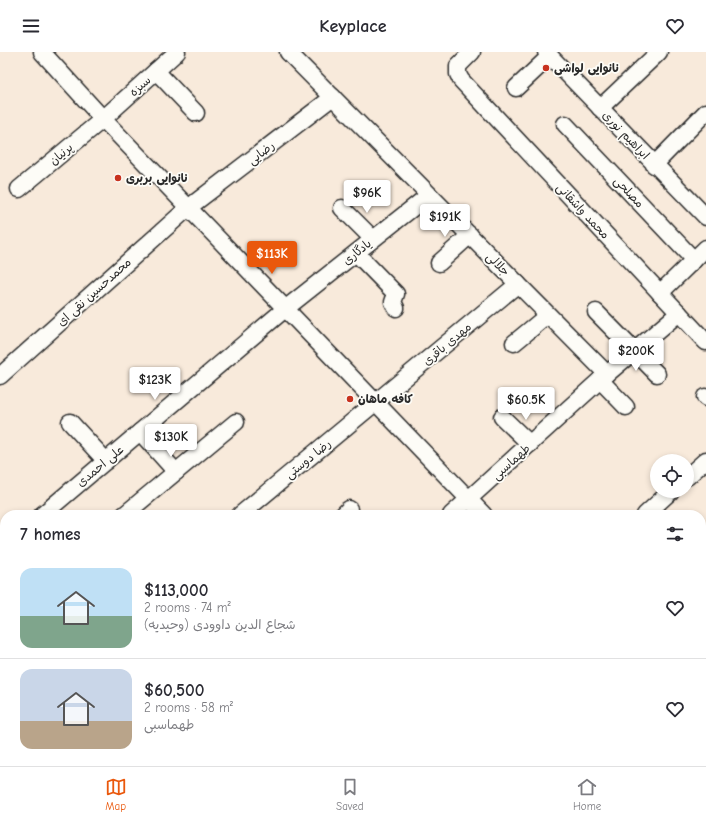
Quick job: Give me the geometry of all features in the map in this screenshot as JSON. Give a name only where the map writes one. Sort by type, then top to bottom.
[{"type":"street","points":[[42,52],[103,119],[479,510]]},
{"type":"street","name":"سبزه","points":[[103,119],[177,52]]},
{"type":"street","name":"جلالی","points":[[288,52],[548,315],[604,377],[626,407]]},
{"type":"street","name":"محمد واشقانی","points":[[472,52],[458,66],[458,74],[461,80],[706,342]]},
{"type":"street","points":[[600,108],[659,52]]},
{"type":"street","points":[[516,88],[548,54]]},
{"type":"street","name":"ابراهیم نوری","points":[[548,54],[706,217]]},
{"type":"street","points":[[156,71],[196,113]]},
{"type":"street","name":"رضایی","points":[[188,208],[333,97]]},
{"type":"street","points":[[654,165],[706,112]]},
{"type":"street","name":"پرنیان","points":[[19,188],[103,119]]},
{"type":"street","name":"مصلحی","points":[[565,124],[694,260]]},
{"type":"street","name":"یادگاری","points":[[285,309],[429,195]]},
{"type":"street","name":"محمدحسین نقی ای","points":[[3,368],[188,208]]},
{"type":"street","points":[[342,208],[373,239]]},
{"type":"street","points":[[439,262],[470,235]]},
{"type":"street","points":[[660,293],[706,248]]},
{"type":"street","points":[[356,252],[396,294],[393,302],[396,308]]},
{"type":"street","name":"مهدی باقری","points":[[376,403],[518,284]]},
{"type":"street","name":"علی احمدی","points":[[49,510],[285,309]]},
{"type":"street","points":[[596,312],[657,374]]},
{"type":"street","name":"طهماسبی","points":[[457,510],[604,377],[679,313]]},
{"type":"street","points":[[514,343],[548,315]]},
{"type":"street","name":"رضا دوستی","points":[[246,510],[376,403]]},
{"type":"street","points":[[502,417],[530,444]]},
{"type":"street","points":[[70,422],[106,461]]},
{"type":"street","points":[[130,510],[236,422]]},
{"type":"street","points":[[140,432],[176,472]]},
{"type":"street","points":[[694,471],[706,460]]},
{"type":"street","points":[[650,510],[663,498]]},
{"type":"place","name":"نانوایی لواشی","points":[[546,68]]},
{"type":"place","name":"نانوایی بربری","points":[[118,178]]},
{"type":"place","name":"کافه ماهان","points":[[350,399]]}]
